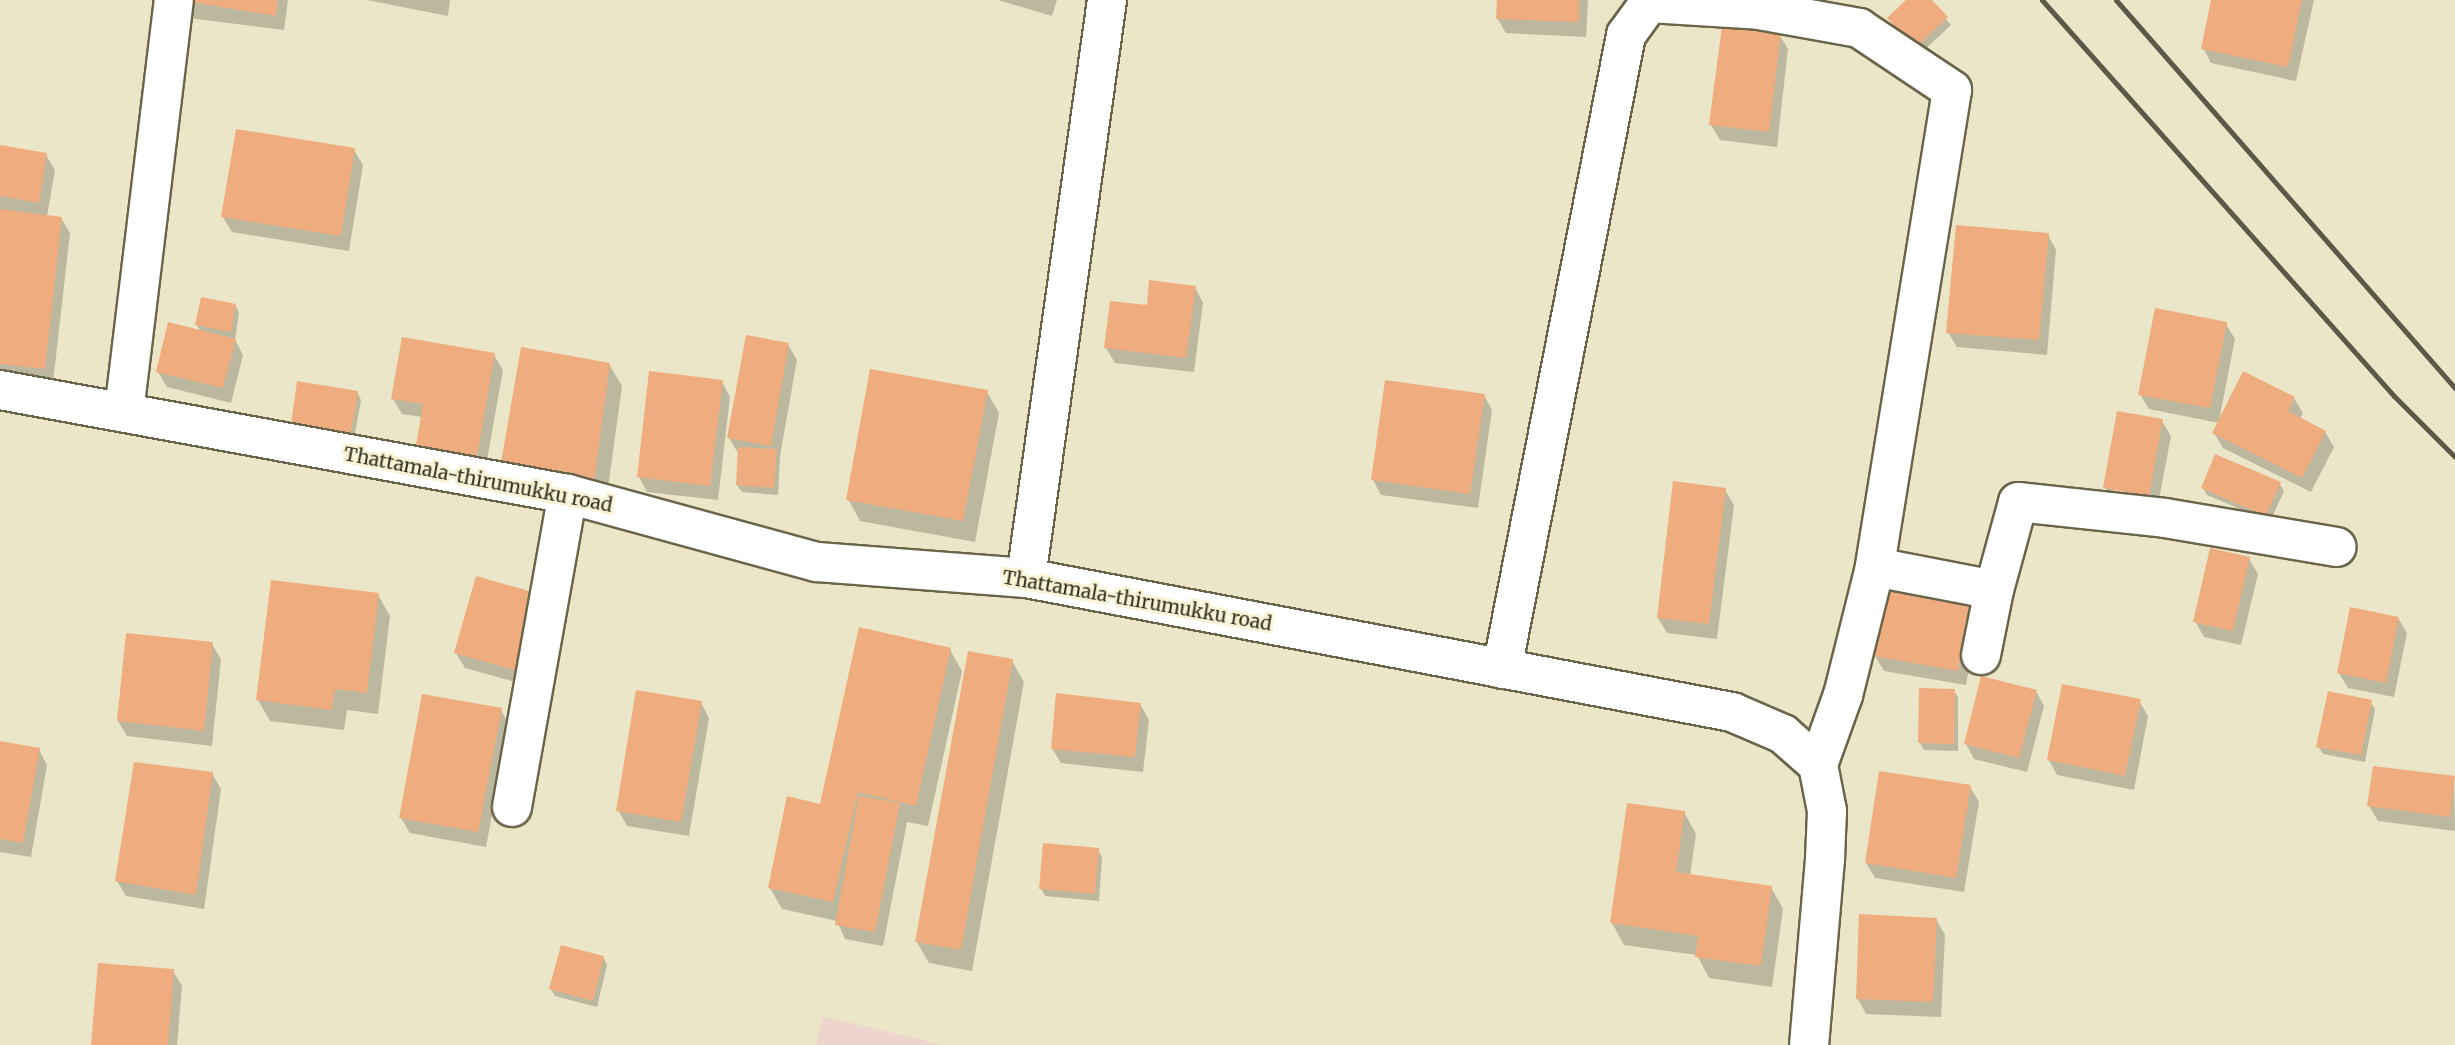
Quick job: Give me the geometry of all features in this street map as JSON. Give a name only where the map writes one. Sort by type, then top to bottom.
[{"type":"street","points":[[124,412],[174,0]]},
{"type":"street","points":[[1026,578],[1107,0]]},
{"type":"street","points":[[1502,669],[1626,35],[1649,3],[1759,10],[1858,28],[1952,90],[1875,567],[1843,695],[1818,765],[1827,811],[1826,847],[1809,1045]]},
{"type":"street","name":"Thattamala-thirumukku road","points":[[0,390],[568,494],[817,562],[1026,578],[1732,712],[1783,734],[1818,765]]},
{"type":"street","points":[[512,807],[568,494]]},
{"type":"street","points":[[1981,655],[1994,590],[2018,502],[2165,518],[2337,547]]},
{"type":"street","points":[[1875,567],[1994,590]]},
{"type":"shaded area","points":[[823,1016],[942,1045],[816,1045]]},
{"type":"building","points":[[179,0],[278,0],[276,16]]},
{"type":"building","points":[[1497,0],[1579,0],[1579,22],[1496,19]]},
{"type":"building","points":[[1906,0],[1932,0],[1948,17],[1915,48],[1887,18]]},
{"type":"building","points":[[2211,0],[2302,0],[2288,67],[2201,49]]},
{"type":"building","points":[[1722,26],[1781,32],[1769,132],[1709,125]]},
{"type":"building","points":[[236,129],[355,148],[341,236],[221,217]]},
{"type":"building","points":[[0,145],[47,153],[39,203],[0,196]]},
{"type":"building","points":[[0,209],[62,217],[45,369],[0,364]]},
{"type":"building","points":[[1956,225],[2049,233],[2039,340],[1946,333]]},
{"type":"building","points":[[1149,280],[1196,286],[1186,358],[1104,348],[1110,301],[1147,305]]},
{"type":"building","points":[[201,297],[236,304],[231,332],[195,325]]},
{"type":"building","points":[[2155,308],[2227,322],[2210,408],[2138,395]]},
{"type":"building","points":[[168,322],[236,339],[223,388],[156,372]]},
{"type":"building","points":[[746,335],[789,343],[771,446],[727,438]]},
{"type":"building","points":[[402,337],[495,353],[475,468],[414,457],[423,404],[391,399]]},
{"type":"building","points":[[521,347],[610,363],[592,497],[498,480]]},
{"type":"building","points":[[870,369],[988,390],[963,521],[846,500]]},
{"type":"building","points":[[649,371],[723,380],[710,486],[637,477]]},
{"type":"building","points":[[2243,371],[2295,397],[2288,411],[2326,431],[2302,478],[2212,433]]},
{"type":"building","points":[[1385,380],[1485,394],[1470,494],[1371,480]]},
{"type":"building","points":[[297,381],[358,391],[351,434],[291,424]]},
{"type":"building","points":[[2117,411],[2163,419],[2149,496],[2103,488]]},
{"type":"building","points":[[738,447],[777,449],[774,488],[736,485]]},
{"type":"building","points":[[2215,454],[2281,482],[2266,516],[2201,488]]},
{"type":"building","points":[[1673,481],[1726,488],[1709,624],[1657,618]]},
{"type":"building","points":[[2210,548],[2250,557],[2233,631],[2193,622]]},
{"type":"building","points":[[476,576],[543,595],[522,672],[454,653]]},
{"type":"building","points":[[271,580],[379,593],[367,693],[335,689],[332,710],[256,700]]},
{"type":"building","points":[[1886,587],[1970,603],[1958,671],[1874,656]]},
{"type":"building","points":[[2350,607],[2399,617],[2386,683],[2337,673]]},
{"type":"building","points":[[859,627],[951,648],[916,806],[858,792],[833,902],[768,888],[787,796],[820,804]]},
{"type":"building","points":[[126,633],[213,642],[204,731],[117,721]]},
{"type":"building","points":[[968,651],[1013,659],[961,950],[915,942]]},
{"type":"building","points":[[1981,676],[2037,690],[2019,758],[1964,744]]},
{"type":"building","points":[[2062,684],[2141,699],[2125,776],[2047,760]]},
{"type":"building","points":[[1919,688],[1955,689],[1954,744],[1918,743]]},
{"type":"building","points":[[636,690],[702,701],[681,822],[616,811]]},
{"type":"building","points":[[2328,691],[2372,700],[2361,755],[2316,747]]},
{"type":"building","points":[[1056,693],[1141,703],[1135,757],[1051,749]]},
{"type":"building","points":[[422,694],[502,708],[478,832],[399,818]]},
{"type":"building","points":[[0,741],[40,748],[23,843],[0,839]]},
{"type":"building","points":[[134,762],[213,772],[196,895],[115,881]]},
{"type":"building","points":[[2373,766],[2455,776],[2450,817],[2367,806]]},
{"type":"building","points":[[1879,771],[1971,785],[1956,878],[1865,863]]},
{"type":"building","points":[[859,796],[900,803],[875,932],[835,925]]},
{"type":"building","points":[[1627,803],[1685,811],[1676,872],[1772,886],[1761,966],[1695,957],[1698,936],[1610,923]]},
{"type":"building","points":[[1043,843],[1099,848],[1095,894],[1039,889]]},
{"type":"building","points":[[1859,914],[1937,918],[1933,1002],[1856,999]]},
{"type":"building","points":[[561,945],[604,956],[593,1001],[549,989]]},
{"type":"building","points":[[98,963],[174,969],[168,1045],[91,1045]]},
{"type":"railway","points":[[2042,0],[2394,396],[2455,457]]},
{"type":"railway","points":[[2116,0],[2455,388]]}]
